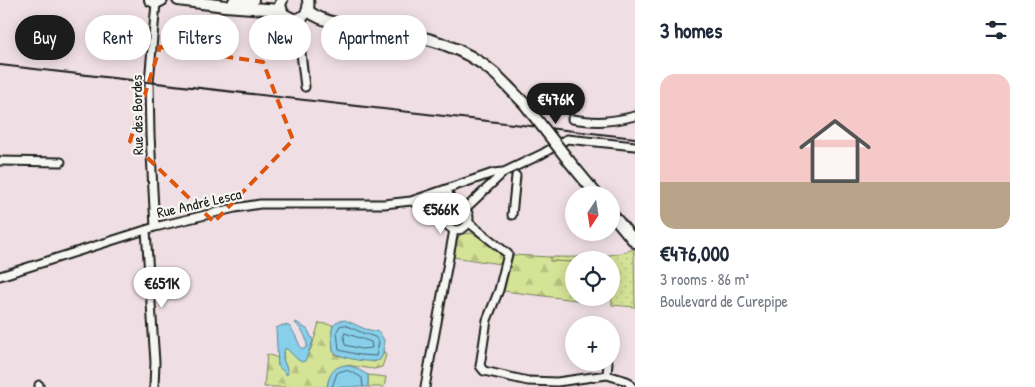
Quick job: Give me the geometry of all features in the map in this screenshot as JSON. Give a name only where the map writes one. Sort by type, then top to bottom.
[{"type":"main road","points":[[178,0],[225,6],[281,5]]},
{"type":"main road","points":[[224,0],[247,0]]},
{"type":"main road","points":[[308,5],[325,20],[421,37],[450,46],[473,58],[494,74],[524,103],[590,186]]},
{"type":"main road","points":[[620,224],[635,242]]},
{"type":"street","name":"Rue des Bordes","points":[[155,227],[149,82],[156,1]]},
{"type":"street","points":[[302,60],[305,87]]},
{"type":"street","points":[[572,119],[597,123],[611,122],[635,116]]},
{"type":"street","name":"Rue André Lesca","points":[[465,209],[504,172],[542,154],[567,139],[635,146]]},
{"type":"street","points":[[0,162],[61,162]]},
{"type":"street","name":"Rue André Lesca","points":[[0,276],[155,227],[234,208],[260,204],[384,204],[411,201],[493,173],[504,172]]},
{"type":"street","points":[[512,215],[516,176]]},
{"type":"street","points":[[447,188],[453,207]]},
{"type":"street","points":[[411,201],[445,216]]},
{"type":"street","points":[[460,206],[465,209],[469,216],[468,222],[461,230],[454,230],[448,226],[445,216],[448,210],[460,206]]},
{"type":"street","points":[[468,222],[508,254],[487,320],[480,366],[484,371],[528,384],[607,375],[627,382],[632,387]]},
{"type":"street","points":[[146,230],[156,362],[154,387]]},
{"type":"street","points":[[426,387],[454,230]]},
{"type":"street","points":[[607,371],[607,375]]},
{"type":"highlighted area","points":[[160,47],[263,62],[293,140],[214,222],[130,141]]},
{"type":"green space","points":[[471,233],[492,246],[503,257],[500,264],[453,257],[456,241],[461,234]]},
{"type":"green space","points":[[634,249],[635,307],[620,306],[620,253]]},
{"type":"green space","points":[[513,255],[550,257],[550,261],[565,262],[565,299],[504,291]]},
{"type":"green space","points":[[550,257],[565,257],[565,262],[549,261]]},
{"type":"green space","points":[[319,323],[333,325],[333,351],[336,355],[375,362],[383,354],[383,350],[386,355],[382,367],[374,369],[345,365],[329,378],[327,387],[264,387],[267,354],[278,358],[278,366],[288,371],[283,357],[284,351],[286,348],[297,359],[307,356]]},
{"type":"green space","points":[[368,375],[386,377],[384,387],[368,387]]},
{"type":"water","points":[[345,320],[365,329],[379,332],[384,340],[383,354],[380,360],[355,360],[336,354],[333,351],[333,327],[339,321]]},
{"type":"water","points":[[296,322],[308,330],[313,341],[305,361],[302,362],[286,348],[283,352],[283,359],[288,372],[287,375],[278,366],[276,328],[283,325],[289,326],[301,348],[304,349],[307,347],[305,336]]},
{"type":"water","points":[[345,365],[354,367],[368,375],[368,387],[327,387],[334,370]]},
{"type":"railway","points":[[0,65],[635,138]]}]
